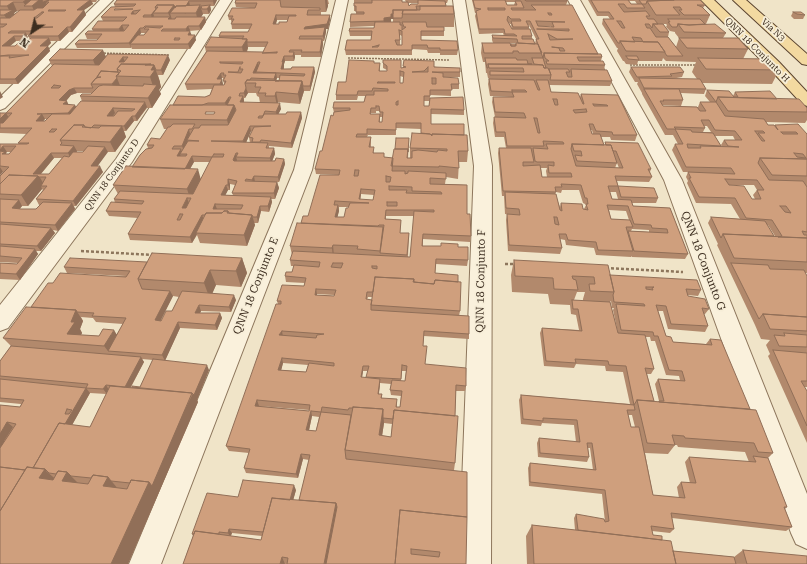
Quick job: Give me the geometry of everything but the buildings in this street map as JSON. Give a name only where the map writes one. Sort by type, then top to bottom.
[{"type":"main road","name":"QNN 18 Conjunto H","points":[[706,0],[728,20],[807,101]]},
{"type":"main road","name":"Via N3","points":[[739,0],[807,61]]},
{"type":"main road","points":[[728,20],[766,48],[807,91]]},
{"type":"street","points":[[0,105],[107,0]]},
{"type":"street","name":"QNN 18 Conjunto D","points":[[0,322],[123,162],[226,0]]},
{"type":"street","name":"QNN 18 Conjunto E","points":[[145,564],[303,170],[342,0]]},
{"type":"street","name":"QNN 18 Conjunto F","points":[[459,0],[483,166],[475,564]]},
{"type":"street","name":"QNN 18 Conjunto G","points":[[574,0],[673,180],[807,533]]},
{"type":"path","points":[[95,52],[191,55]]},
{"type":"path","points":[[329,58],[468,61]]},
{"type":"path","points":[[609,65],[703,65]]},
{"type":"path","points":[[56,249],[157,255]]},
{"type":"path","points":[[481,263],[520,265]]},
{"type":"path","points":[[598,268],[708,272]]}]
